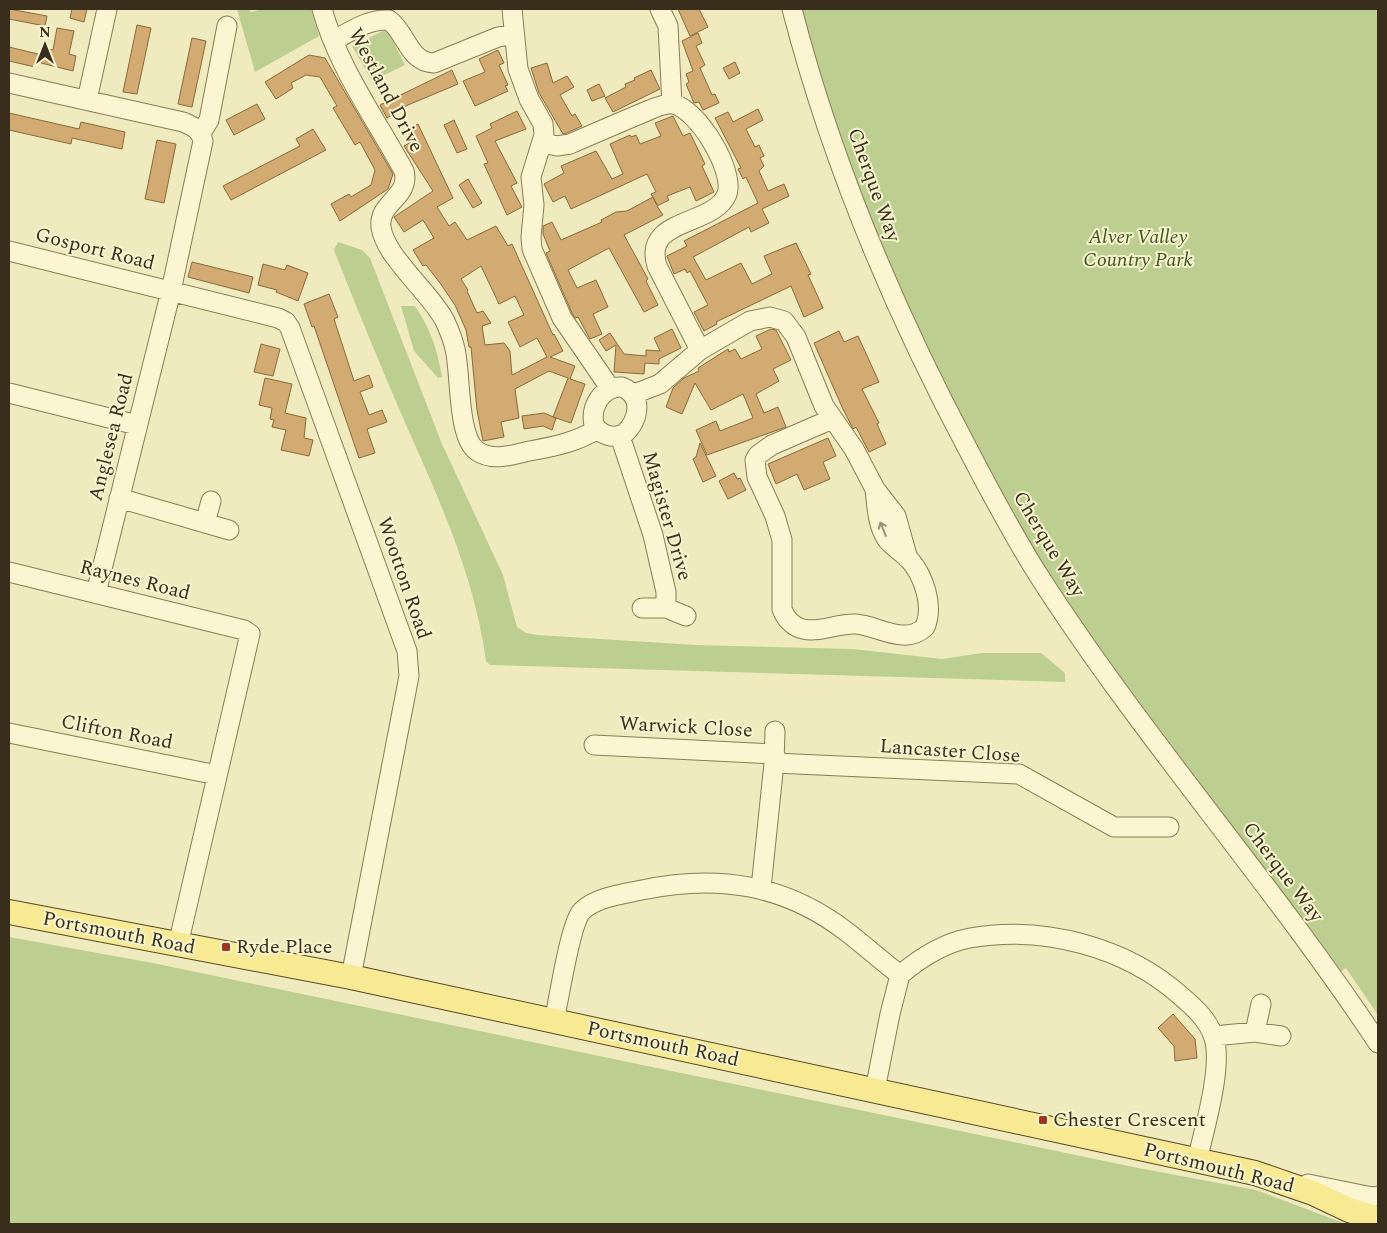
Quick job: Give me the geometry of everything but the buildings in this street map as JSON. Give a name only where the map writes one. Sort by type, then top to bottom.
[{"type":"main road","name":"Portsmouth Road","points":[[9,912],[351,977],[1255,1173],[1313,1193],[1349,1210],[1378,1219]]},
{"type":"main road","name":"Portsmouth Road","points":[[1313,1193],[1378,1205]]},
{"type":"street","points":[[87,100],[107,9]]},
{"type":"street","name":"Westland Drive","points":[[322,9],[333,41],[404,171],[406,178],[403,191],[383,212],[382,228],[398,260],[442,315],[450,332],[459,370],[466,432],[470,442],[476,450],[486,456],[508,456],[584,437],[597,429]]},
{"type":"street","points":[[512,9],[518,69],[525,91],[543,124],[543,143],[531,176],[534,204],[530,237],[532,249],[562,318],[610,388]]},
{"type":"street","points":[[660,9],[668,26],[672,104]]},
{"type":"street","name":"Cherque Way","points":[[792,9],[839,159],[891,296],[937,391],[1028,558],[1133,712],[1340,985],[1378,1043]]},
{"type":"street","points":[[333,41],[364,24],[379,19],[389,20],[404,34],[416,56],[426,62],[434,63],[498,37],[514,34]]},
{"type":"street","points":[[9,82],[183,122],[195,127],[201,133],[209,120],[228,26]]},
{"type":"street","points":[[543,143],[557,146],[570,144],[649,110],[672,104],[685,110],[701,125],[729,179],[726,196],[712,210],[663,235],[654,251],[657,266],[700,350]]},
{"type":"street","name":"Anglesea Road","points":[[96,593],[171,291],[202,151],[203,141],[201,133]]},
{"type":"street","name":"Gosport Road","points":[[9,251],[171,291]]},
{"type":"street","name":"Wootton Road","points":[[171,291],[278,318],[286,322],[290,328],[407,652],[409,676],[351,977]]},
{"type":"street","points":[[634,394],[660,384],[700,350],[750,321],[770,317],[784,321],[796,337],[817,391],[832,419],[854,449],[875,489],[881,527],[893,546],[908,559],[917,571],[928,599],[928,620],[925,627],[917,634],[907,636],[856,624],[814,630],[801,629],[785,616],[781,600],[782,540],[775,516],[756,477],[755,460],[764,449],[772,444],[832,419]]},
{"type":"street","points":[[622,387],[634,394],[636,403],[633,419],[627,431],[620,436],[607,435],[597,429],[593,418],[593,410],[600,398],[610,388],[622,387]]},
{"type":"street","points":[[9,393],[137,425]]},
{"type":"street","name":"Magister Drive","points":[[620,436],[653,535],[666,592],[666,608]]},
{"type":"street","points":[[120,498],[229,530]]},
{"type":"street","points":[[205,524],[211,501]]},
{"type":"street","name":"Raynes Road","points":[[9,572],[244,630],[250,634],[217,775]]},
{"type":"street","name":"Magister Drive","points":[[642,608],[666,608],[686,616]]},
{"type":"street","points":[[762,888],[775,759],[775,731]]},
{"type":"street","name":"Clifton Road","points":[[9,734],[217,775]]},
{"type":"street","name":"Warwick Close","points":[[594,745],[775,759]]},
{"type":"street","name":"Lancaster Close","points":[[775,759],[1019,774],[1114,827],[1169,827]]},
{"type":"street","points":[[178,945],[217,775]]},
{"type":"street","points":[[554,1021],[573,930],[581,911],[599,901],[659,886],[705,882],[737,884],[762,888],[795,900],[832,922],[900,975]]},
{"type":"street","points":[[876,1090],[890,1014],[900,975],[919,959],[940,948],[968,938],[1002,934],[1059,938],[1103,950],[1138,966],[1167,984],[1203,1016],[1214,1036],[1217,1051],[1215,1071],[1197,1161]]},
{"type":"street","points":[[1255,1032],[1261,1004]]},
{"type":"street","points":[[1214,1036],[1255,1032],[1281,1036]]},
{"type":"street","points":[[1255,1173],[1372,1197],[1378,1196]]},
{"type":"green space","points":[[237,9],[249,9],[251,12],[263,9],[311,9],[319,36],[255,72]]},
{"type":"green space","name":"Alver Valley Country Park","points":[[794,9],[1378,9],[1378,1015],[1346,968],[1340,972],[1273,883],[1133,712],[937,391],[839,159]]},
{"type":"green space","points":[[387,29],[405,65],[372,81],[352,46]]},
{"type":"green space","points":[[338,242],[362,250],[370,258],[442,444],[503,575],[517,627],[526,633],[695,645],[853,649],[942,659],[982,653],[1041,653],[1065,673],[1065,682],[490,665],[486,661],[474,600],[455,540],[378,360],[334,250]]},
{"type":"green space","points":[[401,306],[415,306],[421,315],[433,340],[442,377],[438,378],[414,351]]},
{"type":"green space","points":[[9,937],[153,963],[1138,1168],[1256,1190],[1346,1224],[9,1224]]},
{"type":"place","name":"Ryde Place","points":[[226,947]]},
{"type":"place","name":"Chester Crescent","points":[[1043,1120]]}]
